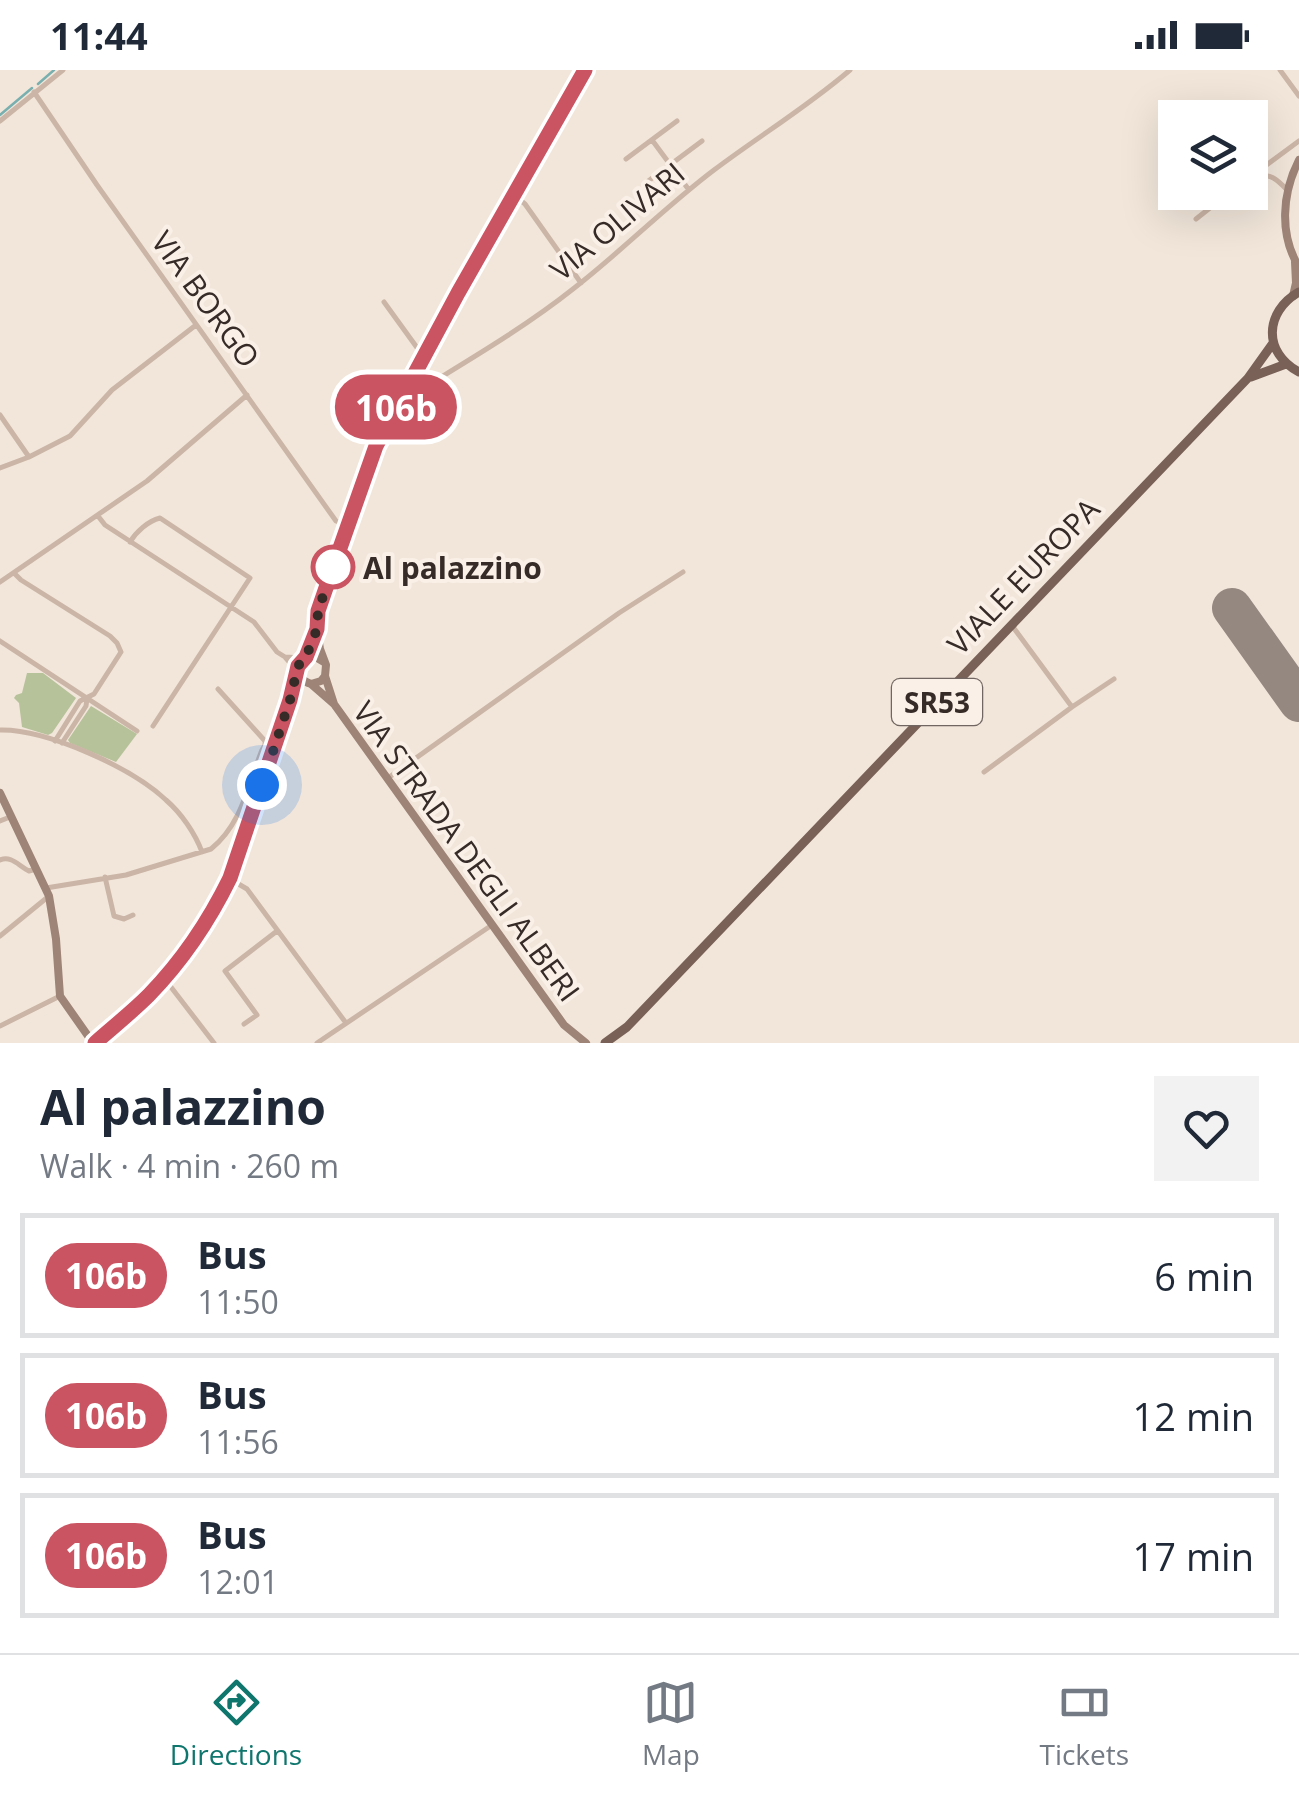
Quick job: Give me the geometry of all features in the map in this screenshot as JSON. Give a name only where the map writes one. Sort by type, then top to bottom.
[{"type":"main road","points":[[290,700],[326,676],[317,629],[318,611],[376,446],[586,70]]},
{"type":"main road","points":[[1296,294],[1297,265],[1286,227],[1287,190],[1299,160]]},
{"type":"main road","name":"SR53","points":[[1274,343],[1275,316],[1285,301],[1296,294]]},
{"type":"main road","points":[[1274,343],[1286,364],[1299,372]]},
{"type":"main road","name":"VIALE EUROPA","points":[[604,1043],[627,1027],[1248,378],[1274,343]]},
{"type":"main road","name":"VIALE EUROPA","points":[[1248,378],[1286,364]]},
{"type":"main road","points":[[0,793],[48,892],[60,996],[94,1043],[148,996],[201,932],[230,878],[270,746],[290,700],[299,664],[317,629]]},
{"type":"main road","points":[[305,658],[314,656],[324,662]]},
{"type":"main road","points":[[298,673],[309,684]]},
{"type":"main road","name":"VIA STRADA DEGLI ALBERI","points":[[326,676],[334,704]]},
{"type":"main road","name":"VIA STRADA DEGLI ALBERI","points":[[309,684],[334,704],[564,1025],[571,1043]]},
{"type":"main road","name":"VIA STRADA DEGLI ALBERI","points":[[564,1025],[586,1043]]},
{"type":"main road","name":"VIALE EUROPA","points":[[619,1043],[627,1027]]},
{"type":"street","points":[[0,120],[63,70]]},
{"type":"street","name":"VIA OLIVARI","points":[[406,388],[420,390],[507,336],[581,282],[689,190],[850,70]]},
{"type":"street","points":[[1280,70],[1299,96]]},
{"type":"street","name":"VIA BORGO","points":[[34,92],[336,521],[347,525]]},
{"type":"street","points":[[626,159],[677,120]]},
{"type":"street","points":[[652,140],[689,190]]},
{"type":"street","points":[[647,182],[702,141]]},
{"type":"street","points":[[1268,164],[1299,141]]},
{"type":"street","points":[[1268,174],[1287,190]]},
{"type":"street","points":[[514,194],[581,282]]},
{"type":"street","points":[[1196,219],[1207,210]]},
{"type":"street","points":[[384,302],[424,354]]},
{"type":"street","points":[[0,468],[70,436],[112,390],[196,325]]},
{"type":"street","points":[[0,582],[147,481],[247,396]]},
{"type":"street","points":[[0,415],[29,457]]},
{"type":"street","points":[[98,516],[105,526],[254,622],[298,673]]},
{"type":"street","points":[[130,542],[156,519],[166,521],[250,578],[153,726]]},
{"type":"street","points":[[388,778],[619,613],[683,572]]},
{"type":"street","points":[[14,573],[110,636],[120,648],[110,672],[59,742]]},
{"type":"street","points":[[1011,624],[1072,708]]},
{"type":"street","points":[[0,641],[137,731]]},
{"type":"street","points":[[285,657],[305,658]]},
{"type":"street","points":[[984,772],[1114,679]]},
{"type":"street","points":[[0,936],[48,892],[155,868],[212,849],[222,840],[270,746],[218,689]]},
{"type":"street","points":[[0,730],[18,730],[59,742],[126,771],[175,809],[203,852]]},
{"type":"street","points":[[241,808],[252,812]]},
{"type":"street","points":[[0,821],[10,817]]},
{"type":"street","points":[[0,860],[10,858],[29,871],[36,868]]},
{"type":"street","points":[[104,878],[114,916],[124,919],[133,915]]},
{"type":"street","points":[[230,878],[246,889],[346,1023]]},
{"type":"street","points":[[316,1043],[492,925]]},
{"type":"street","points":[[244,1024],[256,1015],[224,971],[277,931]]},
{"type":"street","points":[[164,978],[214,1043]]},
{"type":"street","points":[[1,1023],[60,996]]},
{"type":"green space","points":[[27,673],[43,673],[76,698],[48,735],[22,727],[19,703],[14,698],[22,693]]},
{"type":"green space","points":[[91,706],[137,734],[116,762],[68,740]]},
{"type":"waterway","points":[[38,84],[54,70]]},
{"type":"waterway","points":[[0,115],[32,88]]},
{"type":"runway","points":[[1232,608],[1299,702]]},
{"type":"bus line","name":"106b","points":[[95,1043],[148,996],[201,932],[217,906],[230,878],[298,666],[306,657],[317,629],[318,611],[376,446],[585,70]]},
{"type":"place","name":"Al palazzino","points":[[333,567]]},
{"type":"route","points":[[262,785],[298,666],[306,657],[317,629],[318,611],[333,567]]}]
